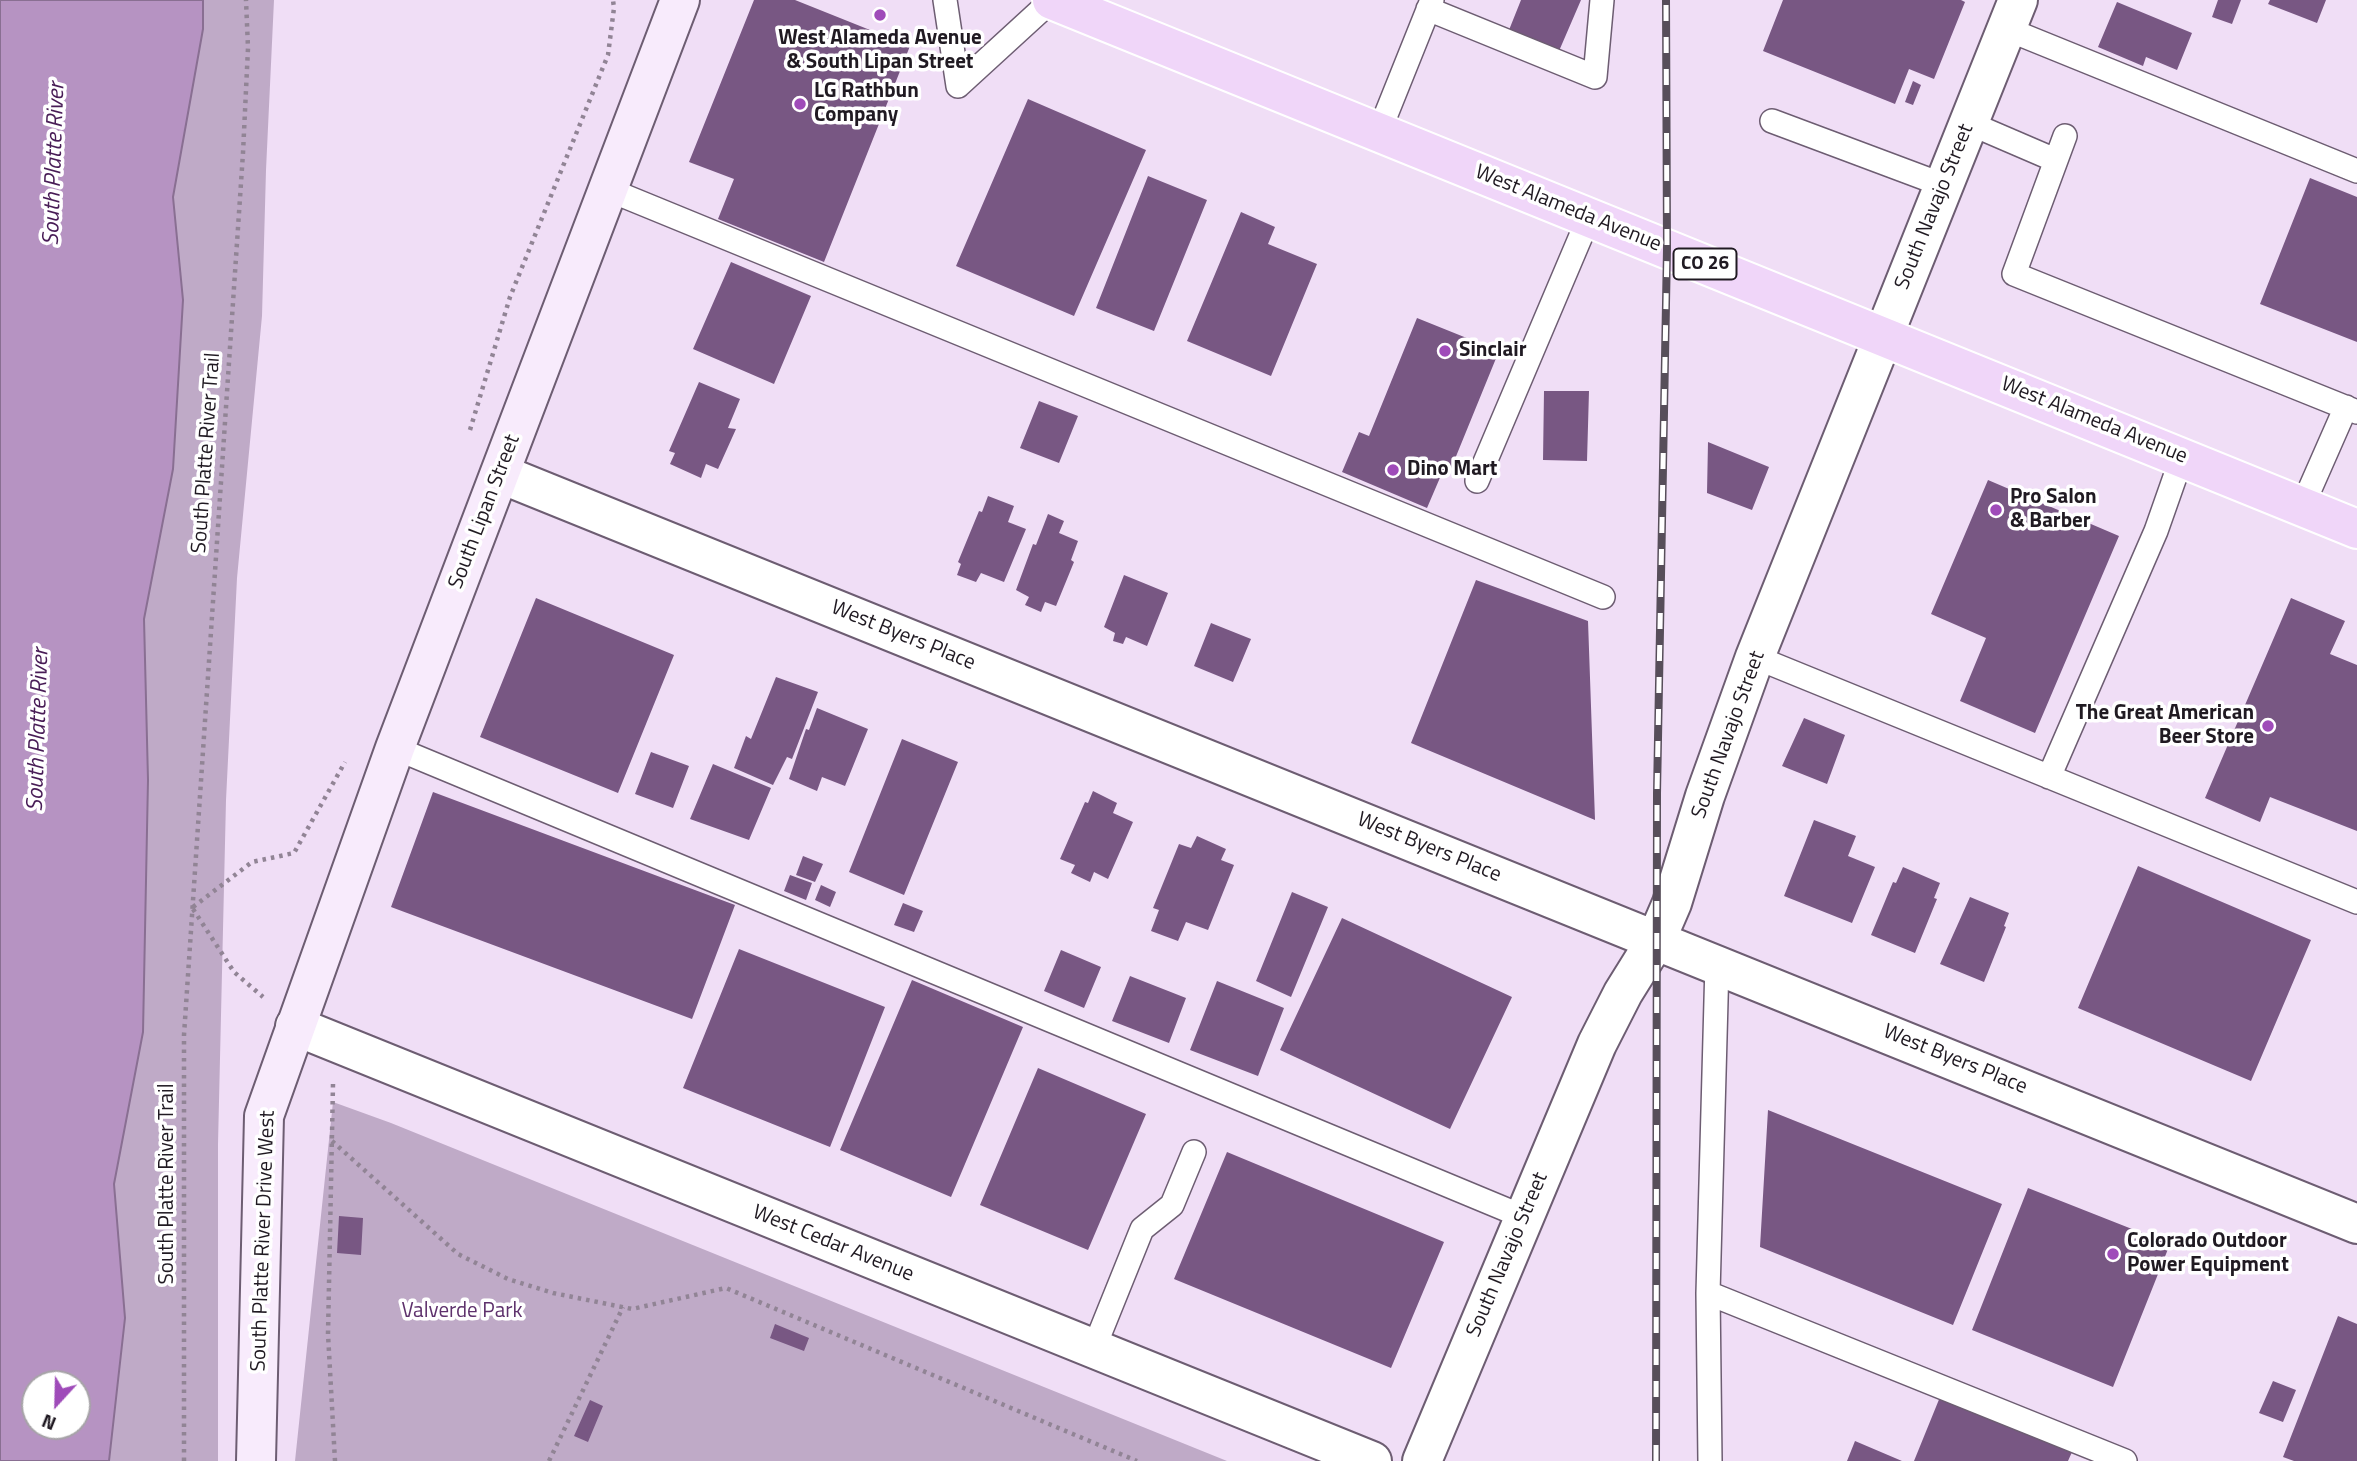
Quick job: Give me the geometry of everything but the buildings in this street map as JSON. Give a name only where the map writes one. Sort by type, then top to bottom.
[{"type":"main road","name":"West Alameda Avenue","points":[[1052,0],[2357,529]]},
{"type":"street","name":"South Lipan Street","points":[[295,1026],[395,748],[680,0]]},
{"type":"street","name":"South Navajo Street","points":[[1422,1461],[1597,1044],[1623,993],[1656,940],[1672,903],[1705,796],[1755,657],[2012,15]]},
{"type":"street","name":"West Byers Place","points":[[500,474],[2357,1224]]},
{"type":"street","name":"West Cedar Avenue","points":[[295,1026],[1372,1461]]},
{"type":"street","name":"South Platte River Drive West","points":[[256,1461],[264,1116],[295,1026]]},
{"type":"lane","points":[[945,0],[958,86],[1052,0]]},
{"type":"lane","points":[[1379,132],[1430,4],[1595,77],[1602,0]]},
{"type":"lane","points":[[2012,15],[2357,171]]},
{"type":"lane","points":[[1772,121],[1943,185]]},
{"type":"lane","points":[[1969,123],[2055,160]]},
{"type":"lane","points":[[2065,136],[2014,274],[2351,410],[2302,507]]},
{"type":"lane","points":[[607,189],[1603,597]]},
{"type":"lane","points":[[1477,481],[1589,217]]},
{"type":"lane","points":[[2049,777],[2156,531],[2182,457]]},
{"type":"lane","points":[[1755,657],[2357,902]]},
{"type":"lane","points":[[395,748],[1524,1217]]},
{"type":"lane","points":[[1710,1461],[1708,1293],[1717,964]]},
{"type":"lane","points":[[1094,1348],[1142,1229],[1172,1205],[1194,1152]]},
{"type":"lane","points":[[1708,1293],[2125,1461]]},
{"type":"path","name":"South Platte River Trail","points":[[184,1461],[184,1035],[243,153],[248,48],[246,0]]},
{"type":"path","points":[[470,430],[510,297],[608,55],[613,0]]},
{"type":"path","points":[[295,1026],[234,972],[192,908],[252,862],[294,853],[345,762]]},
{"type":"path","points":[[334,1042],[328,1334],[335,1461]]},
{"type":"path","points":[[332,1141],[458,1254],[508,1279],[553,1293],[632,1309],[726,1289],[1136,1461]]},
{"type":"path","points":[[549,1461],[623,1307]]},
{"type":"green space","points":[[203,0],[274,0],[262,316],[237,578],[226,800],[218,1144],[218,1461],[109,1461],[125,1318],[114,1184],[143,1032],[148,780],[144,619],[173,469],[183,300],[173,198],[203,29]]},
{"type":"green space","name":"Valverde Park","points":[[333,1102],[391,1123],[1227,1461],[295,1461]]},
{"type":"water","name":"South Platte River","points":[[0,0],[203,0],[203,29],[173,197],[183,300],[173,469],[144,619],[148,780],[143,1032],[114,1184],[125,1318],[109,1461],[0,1461]]},
{"type":"railway","points":[[1656,1461],[1657,793],[1667,249],[1666,0]]},
{"type":"place","name":"West Alameda Avenue & South Lipan Street","points":[[880,15]]},
{"type":"place","name":"LG Rathbun Company","points":[[800,104]]},
{"type":"place","name":"Sinclair","points":[[1445,351]]},
{"type":"place","name":"Dino Mart","points":[[1393,470]]},
{"type":"place","name":"Pro Salon & Barber","points":[[1996,510]]},
{"type":"place","name":"The Great American Beer Store","points":[[2268,726]]},
{"type":"place","name":"Colorado Outdoor Power Equipment","points":[[2113,1254]]}]
